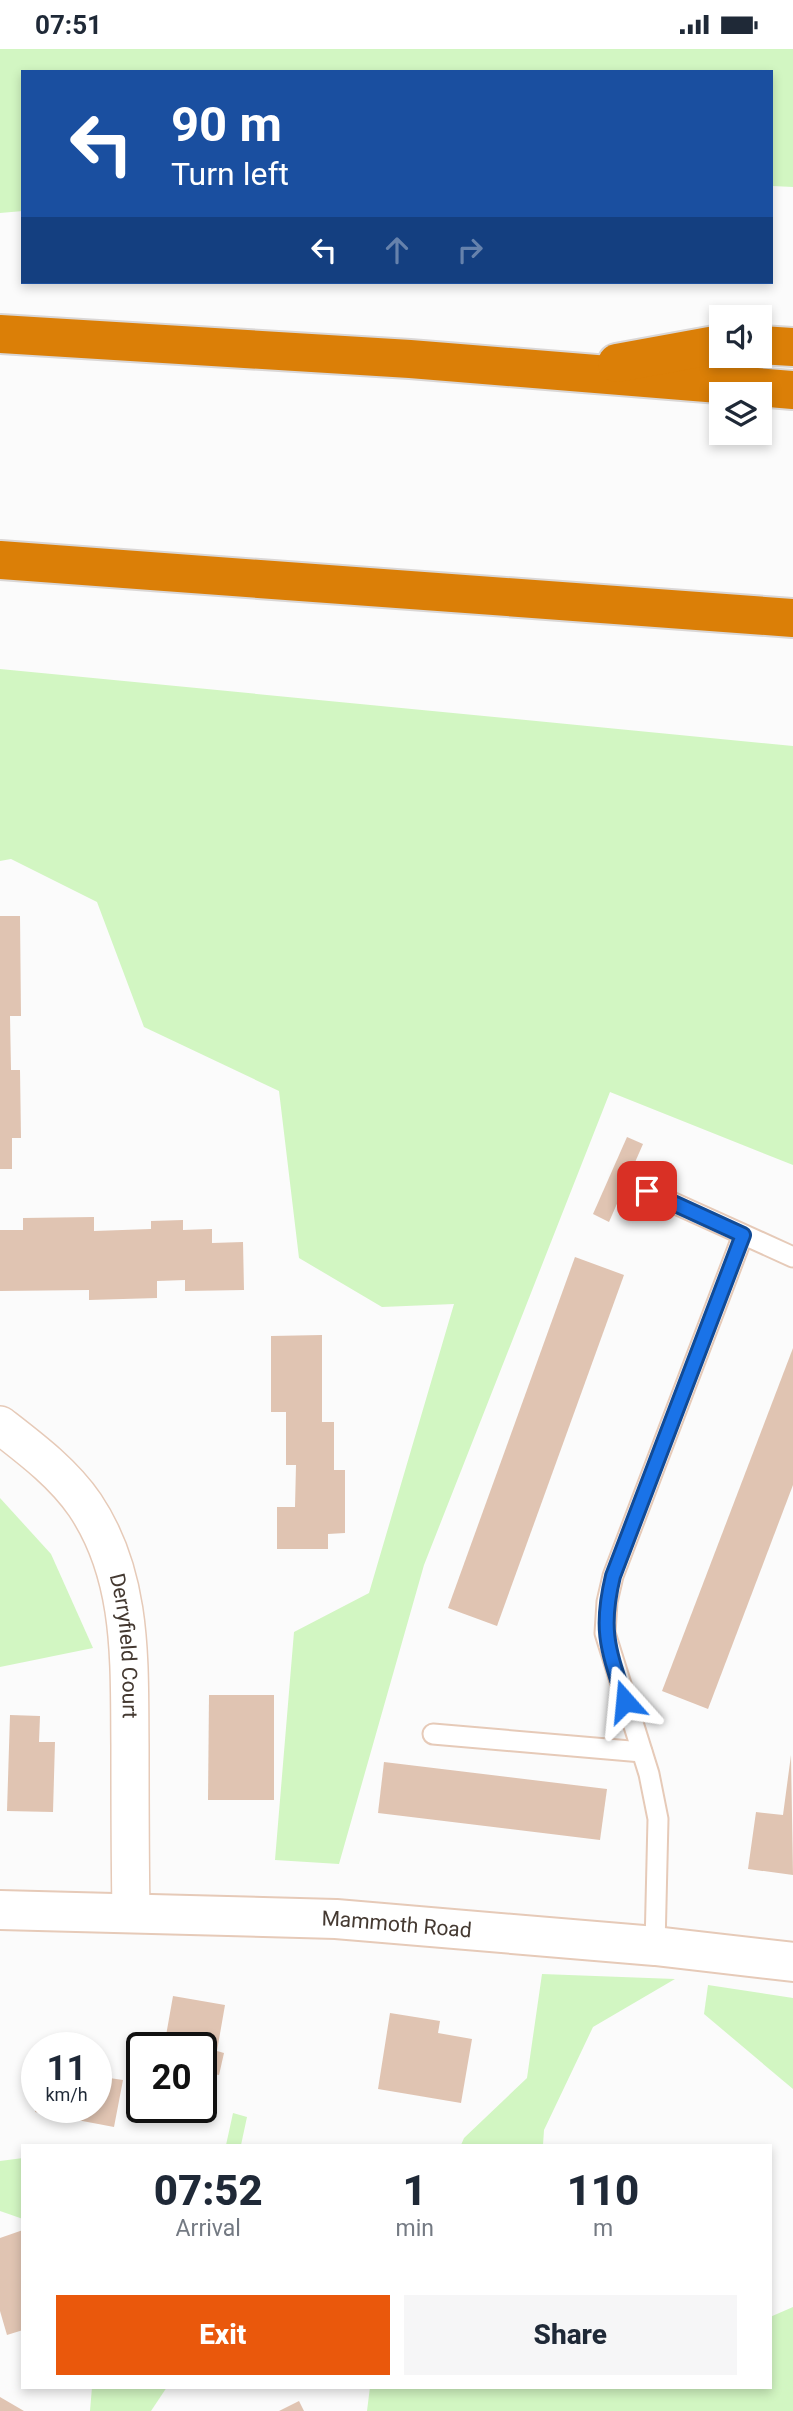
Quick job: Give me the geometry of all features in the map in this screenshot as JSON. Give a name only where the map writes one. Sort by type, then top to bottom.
[{"type":"highway","points":[[0,334],[793,390]]},
{"type":"highway","points":[[574,373],[709,346]]},
{"type":"highway","points":[[772,346],[793,347]]},
{"type":"highway","points":[[0,560],[701,614],[793,618]]},
{"type":"highway","points":[[701,614],[793,628]]},
{"type":"main road","name":"Mammoth Road","points":[[0,1910],[131,1911],[335,1919],[655,1946],[793,1962]]},
{"type":"street","name":"Derryfield Court","points":[[0,1426],[61,1476],[84,1505],[105,1541],[118,1574],[129,1639],[131,1911]]},
{"type":"lane","points":[[647,1191],[793,1257]]},
{"type":"lane","points":[[655,1946],[658,1819],[642,1752],[605,1633],[607,1602],[613,1576],[743,1235]]},
{"type":"lane","points":[[433,1734],[642,1752]]},
{"type":"green space","points":[[0,49],[793,49],[793,187],[773,186],[773,70],[21,70],[21,211],[0,213]]},
{"type":"green space","points":[[0,669],[793,746],[793,1165],[610,1092],[424,1565],[339,1864],[275,1860],[294,1632],[369,1593],[454,1304],[382,1307],[299,1258],[279,1091],[144,1027],[97,902],[11,859],[0,861]]},
{"type":"green space","points":[[0,1498],[51,1554],[93,1648],[0,1667]]},
{"type":"green space","points":[[542,1974],[675,1979],[593,2027],[544,2130],[543,2144],[461,2144],[464,2138],[527,2078]]},
{"type":"green space","points":[[708,1985],[793,1998],[793,2089],[704,2014]]},
{"type":"green space","points":[[233,2113],[247,2117],[241,2144],[226,2144]]},
{"type":"green space","points":[[21,2158],[21,2218],[0,2211],[0,2161]]},
{"type":"green space","points":[[793,2307],[793,2411],[367,2411],[370,2389],[772,2389],[772,2316]]},
{"type":"green space","points":[[92,2389],[166,2389],[151,2411],[90,2411]]},
{"type":"building","points":[[0,916],[20,916],[21,1016],[10,1016],[11,1070],[20,1070],[21,1138],[12,1138],[12,1169],[0,1169]]},
{"type":"building","points":[[627,1137],[643,1144],[609,1222],[593,1214]]},
{"type":"building","points":[[94,1217],[94,1231],[151,1229],[151,1221],[183,1220],[183,1230],[212,1229],[212,1243],[243,1242],[244,1290],[185,1291],[185,1280],[157,1281],[157,1298],[89,1300],[89,1290],[0,1291],[0,1230],[23,1230],[23,1218]]},
{"type":"building","points":[[575,1257],[624,1275],[497,1626],[448,1608]]},
{"type":"building","points":[[322,1335],[322,1422],[334,1422],[334,1470],[345,1470],[345,1533],[328,1534],[328,1549],[277,1549],[277,1507],[295,1507],[296,1465],[286,1465],[286,1412],[271,1412],[271,1336]]},
{"type":"building","points":[[793,1348],[793,1485],[708,1709],[662,1691]]},
{"type":"building","points":[[209,1695],[274,1695],[274,1800],[208,1800]]},
{"type":"building","points":[[10,1715],[40,1716],[39,1742],[55,1742],[53,1812],[7,1811]]},
{"type":"building","points":[[791,1755],[793,1875],[748,1869],[756,1812],[783,1815]]},
{"type":"building","points":[[384,1762],[607,1789],[600,1840],[378,1813]]},
{"type":"building","points":[[173,1996],[225,2005],[217,2051],[217,2032],[167,2032]]},
{"type":"building","points":[[390,2013],[440,2021],[438,2033],[472,2039],[461,2103],[378,2089]]},
{"type":"building","points":[[217,2051],[224,2053],[217,2075]]},
{"type":"building","points":[[112,2078],[123,2080],[114,2127],[93,2123],[112,2123]]},
{"type":"building","points":[[21,2231],[21,2331],[7,2335],[0,2311],[0,2238]]},
{"type":"building","points":[[0,2397],[24,2411],[0,2411]]},
{"type":"building","points":[[299,2401],[304,2411],[279,2411]]},
{"type":"route","points":[[625,1701],[605,1633],[607,1602],[613,1576],[743,1235],[647,1191]]}]
